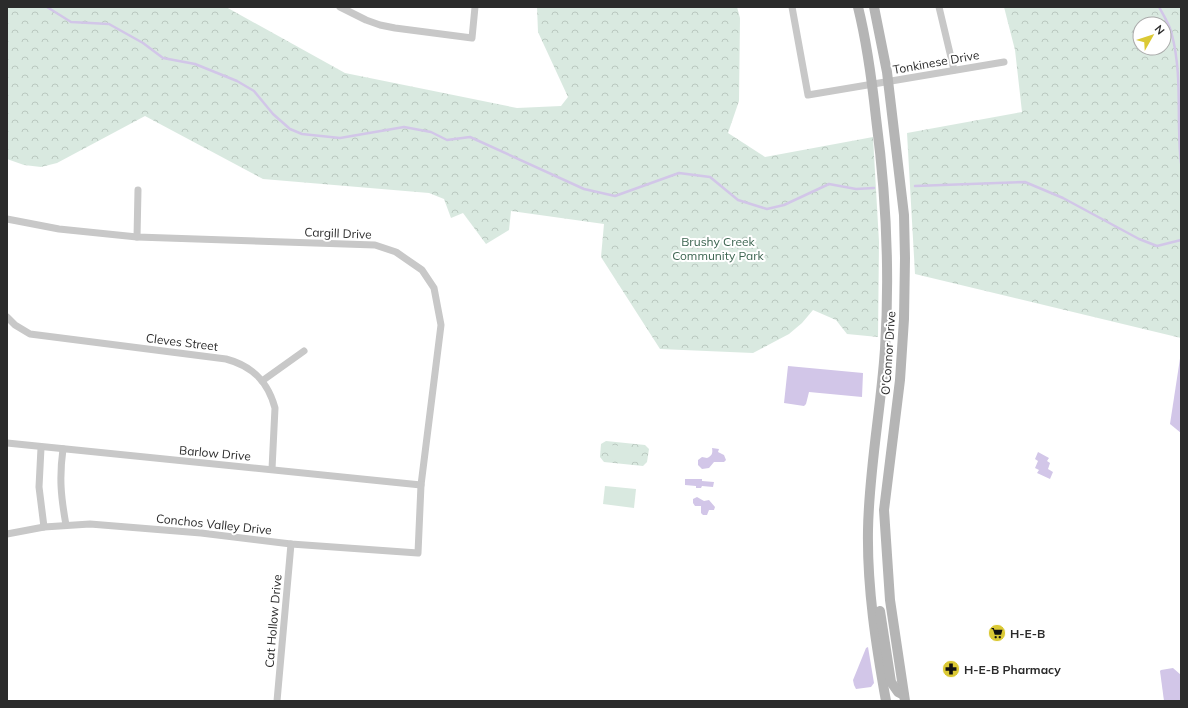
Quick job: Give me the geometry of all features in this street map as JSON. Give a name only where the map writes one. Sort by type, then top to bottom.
[{"type":"main road","name":"O'Connor Drive","points":[[858,7],[872,84],[882,161],[886,212],[888,280],[885,348],[868,530],[870,581],[886,699]]},
{"type":"main road","name":"O'Connor Drive","points":[[874,7],[888,81],[903,202],[905,258],[904,319],[900,380],[884,510],[890,600],[901,699]]},
{"type":"main road","points":[[870,581],[880,612],[891,682],[901,699],[886,699]]},
{"type":"street","points":[[340,7],[380,25],[472,38],[475,7]]},
{"type":"street","name":"Tonkinese Drive","points":[[792,7],[808,95],[1004,62]]},
{"type":"street","points":[[939,7],[954,70]]},
{"type":"street","points":[[137,237],[138,190]]},
{"type":"street","name":"Cargill Drive","points":[[7,219],[59,229],[137,237],[375,245],[396,252],[422,270],[434,288],[441,325],[421,485],[418,553]]},
{"type":"street","name":"Cleves Street","points":[[7,317],[15,325],[30,334],[226,359],[239,362],[250,368],[262,381],[273,399],[275,408],[272,469]]},
{"type":"street","points":[[262,381],[304,351]]},
{"type":"street","name":"Barlow Drive","points":[[7,443],[41,448],[272,469],[421,485]]},
{"type":"street","points":[[41,448],[39,487],[44,527]]},
{"type":"street","points":[[63,450],[60,469],[61,497],[66,525]]},
{"type":"street","name":"Conchos Valley Drive","points":[[7,534],[44,527],[90,524],[201,533],[291,544],[418,553]]},
{"type":"street","name":"Cat Hollow Drive","points":[[277,701],[291,544]]},
{"type":"green space","name":"Brushy Creek Community Park","points":[[7,7],[226,7],[345,73],[517,108],[561,106],[568,97],[538,32],[537,7],[737,7],[740,18],[739,101],[728,133],[765,157],[873,137],[879,242],[878,337],[847,334],[836,320],[813,310],[802,323],[789,334],[753,353],[660,349],[601,257],[604,224],[511,211],[509,230],[486,244],[463,213],[451,218],[444,199],[429,193],[263,179],[145,116],[57,163],[41,167],[24,165],[7,159]]},
{"type":"green space","points":[[1004,7],[1181,7],[1181,338],[915,274],[907,133],[1022,112],[1015,50]]},
{"type":"green space","points":[[606,441],[645,445],[649,449],[647,462],[643,466],[604,462],[600,457],[601,444]]},
{"type":"green space","points":[[610,445],[640,448],[639,462],[609,459]]},
{"type":"green space","points":[[605,486],[636,489],[634,508],[603,504]]},
{"type":"shaded area","points":[[1181,352],[1181,433],[1170,424]]},
{"type":"shaded area","points":[[788,366],[863,373],[862,397],[809,392],[806,404],[804,406],[784,403]]},
{"type":"shaded area","points":[[712,448],[719,449],[718,452],[724,455],[726,460],[724,462],[714,462],[709,468],[702,469],[698,465],[698,460],[702,457],[707,458],[710,456],[712,453]]},
{"type":"shaded area","points":[[1038,452],[1049,458],[1047,461],[1050,463],[1048,469],[1053,472],[1050,479],[1037,473],[1039,470],[1035,468],[1038,461],[1035,459]]},
{"type":"shaded area","points":[[685,479],[702,479],[702,481],[714,482],[713,487],[702,486],[701,488],[696,488],[696,486],[685,485]]},
{"type":"shaded area","points":[[697,497],[704,501],[709,500],[715,507],[714,510],[709,510],[707,515],[703,515],[701,513],[701,506],[695,506],[693,503],[693,499]]},
{"type":"shaded area","points":[[868,647],[874,683],[871,687],[856,689],[853,680],[866,648]]},
{"type":"shaded area","points":[[1173,668],[1181,675],[1181,701],[1164,701],[1160,671]]},
{"type":"waterway","points":[[47,7],[71,22],[109,24],[143,43],[163,58],[195,64],[237,81],[254,91],[273,114],[290,129],[302,134],[340,138],[404,127],[431,132],[447,140],[470,137],[584,189],[615,196],[679,173],[710,177],[738,200],[767,209],[784,205],[829,184],[856,189],[874,188]]},
{"type":"waterway","points":[[1159,7],[1170,28],[1175,51],[1178,83],[1181,163]]},
{"type":"waterway","points":[[915,186],[1025,182],[1063,198],[1139,239],[1157,246],[1181,240]]},
{"type":"place","name":"H-E-B","points":[[997,633]]},
{"type":"place","name":"H-E-B Pharmacy","points":[[951,669]]}]
